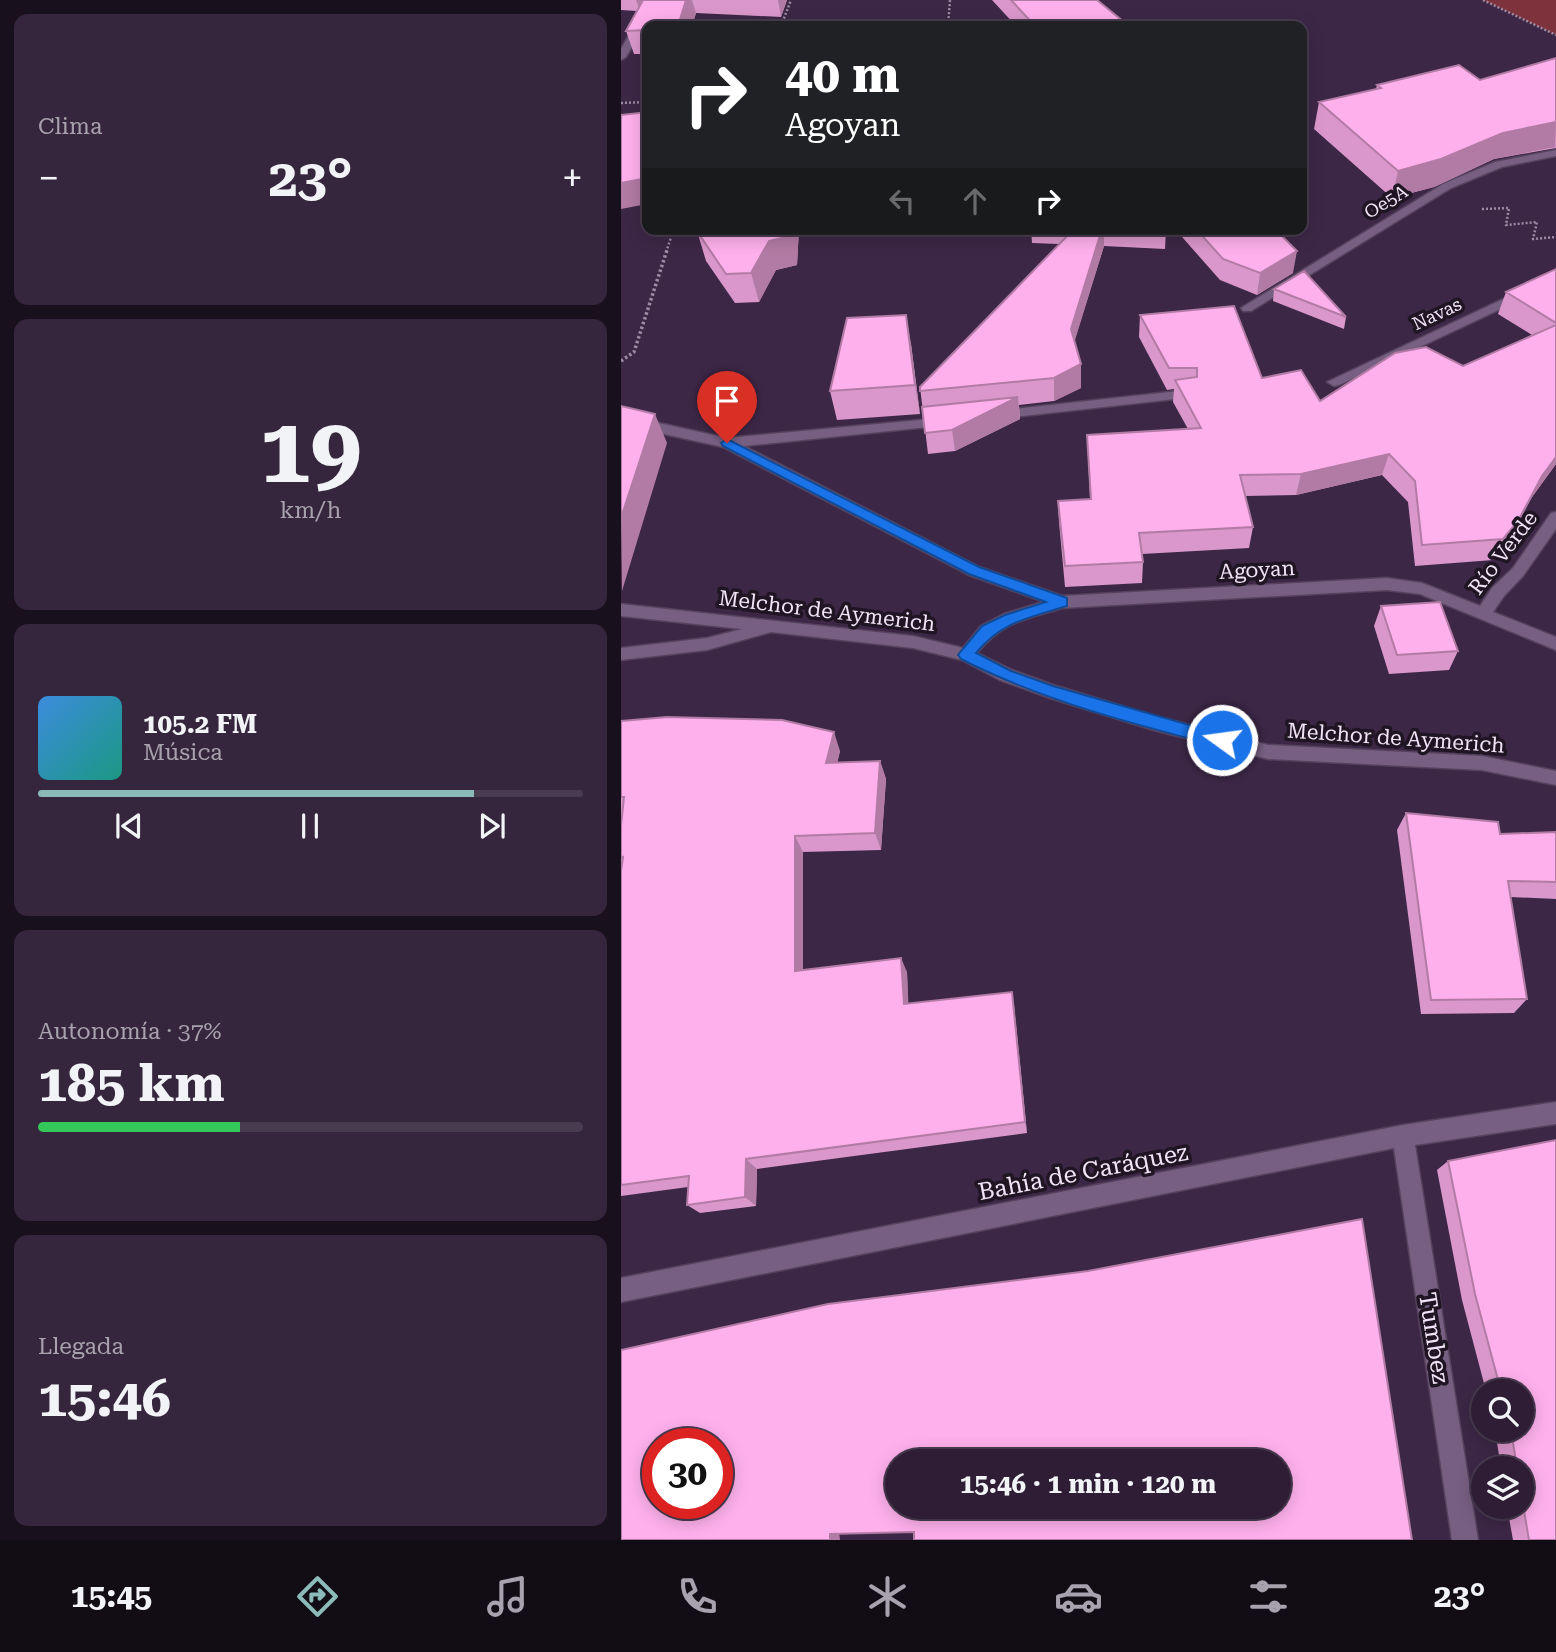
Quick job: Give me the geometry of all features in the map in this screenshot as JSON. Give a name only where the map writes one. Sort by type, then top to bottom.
[{"type":"street","points":[[621,57],[654,0]]},
{"type":"street","name":"Oe5A","points":[[1247,308],[1447,186],[1499,163],[1556,153]]},
{"type":"street","name":"Navas","points":[[1334,382],[1556,278]]},
{"type":"street","points":[[984,416],[1188,394]]},
{"type":"street","points":[[621,414],[641,425],[727,443],[974,571],[1062,602]]},
{"type":"street","points":[[727,443],[958,419]]},
{"type":"street","name":"Río Verde","points":[[1483,614],[1498,592],[1518,572],[1556,517]]},
{"type":"street","name":"Agoyan","points":[[966,655],[987,630],[1010,618],[1062,602],[1387,583],[1422,589],[1556,644]]},
{"type":"street","name":"Melchor de Aymerich","points":[[621,610],[913,642],[966,655],[1006,675],[1050,691],[1154,723],[1268,752],[1482,763],[1556,778]]},
{"type":"street","points":[[621,654],[707,644],[778,626]]},
{"type":"street","name":"Bahía de Caráquez","points":[[621,1290],[1403,1136],[1556,1113]]},
{"type":"street","name":"Tumbez","points":[[1403,1136],[1465,1540]]},
{"type":"path","points":[[783,21],[791,0]]},
{"type":"path","points":[[949,21],[951,0]]},
{"type":"path","points":[[1483,0],[1556,34]]},
{"type":"path","points":[[621,103],[642,102]]},
{"type":"path","points":[[1475,209],[1509,208],[1506,225],[1537,222],[1533,239],[1556,237]]},
{"type":"path","points":[[621,361],[634,352],[672,235]]},
{"type":"shaded area","points":[[1483,0],[1556,0],[1556,35]]},
{"type":"building","points":[[643,0],[686,0],[680,21],[642,21],[642,30],[626,31]]},
{"type":"building","points":[[1011,0],[1097,0],[1123,21],[1030,21]]},
{"type":"building","points":[[1556,58],[1556,122],[1503,133],[1441,159],[1398,171],[1319,102],[1381,88],[1377,85],[1459,65],[1480,80]]},
{"type":"building","points":[[642,113],[642,179],[621,183],[621,115]]},
{"type":"building","points":[[700,235],[790,235],[769,241],[751,273],[726,274]]},
{"type":"building","points":[[1068,235],[1100,235],[1071,329],[1081,364],[1054,378],[920,391],[920,387]]},
{"type":"building","points":[[1201,235],[1281,235],[1297,251],[1260,273],[1223,259]]},
{"type":"building","points":[[1556,269],[1556,323],[1506,292]]},
{"type":"building","points":[[1304,271],[1346,317],[1274,289]]},
{"type":"building","points":[[1234,306],[1262,378],[1301,370],[1320,401],[1395,353],[1426,347],[1463,366],[1556,325],[1556,457],[1542,476],[1518,521],[1503,539],[1422,545],[1415,481],[1389,454],[1301,474],[1240,475],[1253,527],[1139,533],[1143,562],[1065,566],[1058,501],[1091,499],[1087,435],[1201,428],[1175,380],[1197,377],[1197,368],[1169,368],[1140,315]]},
{"type":"building","points":[[906,315],[915,385],[830,391],[847,318]]},
{"type":"building","points":[[1018,397],[952,430],[925,433],[922,407]]},
{"type":"building","points":[[621,406],[655,414],[621,518]]},
{"type":"building","points":[[1440,602],[1458,651],[1397,655],[1381,606]]},
{"type":"building","points":[[667,717],[782,720],[834,732],[826,763],[880,761],[875,833],[795,836],[795,971],[901,958],[904,1004],[1012,992],[1025,1122],[746,1159],[745,1197],[687,1205],[689,1176],[621,1185],[621,826],[624,797],[621,797],[621,721]]},
{"type":"building","points":[[1406,813],[1498,822],[1500,834],[1556,832],[1556,882],[1508,881],[1527,999],[1431,1000]]},
{"type":"building","points":[[1556,1140],[1556,1540],[1529,1540],[1525,1519],[1534,1519],[1534,1456],[1515,1456],[1513,1442],[1534,1442],[1534,1379],[1498,1379],[1475,1294],[1448,1161]]},
{"type":"building","points":[[1362,1219],[1412,1540],[914,1540],[914,1532],[830,1534],[830,1540],[621,1540],[621,1350],[828,1304],[1088,1271]]},
{"type":"route","points":[[727,443],[974,571],[1062,602],[1010,618],[987,630],[966,655],[1006,675],[1050,691],[1154,723],[1222,740]]}]
